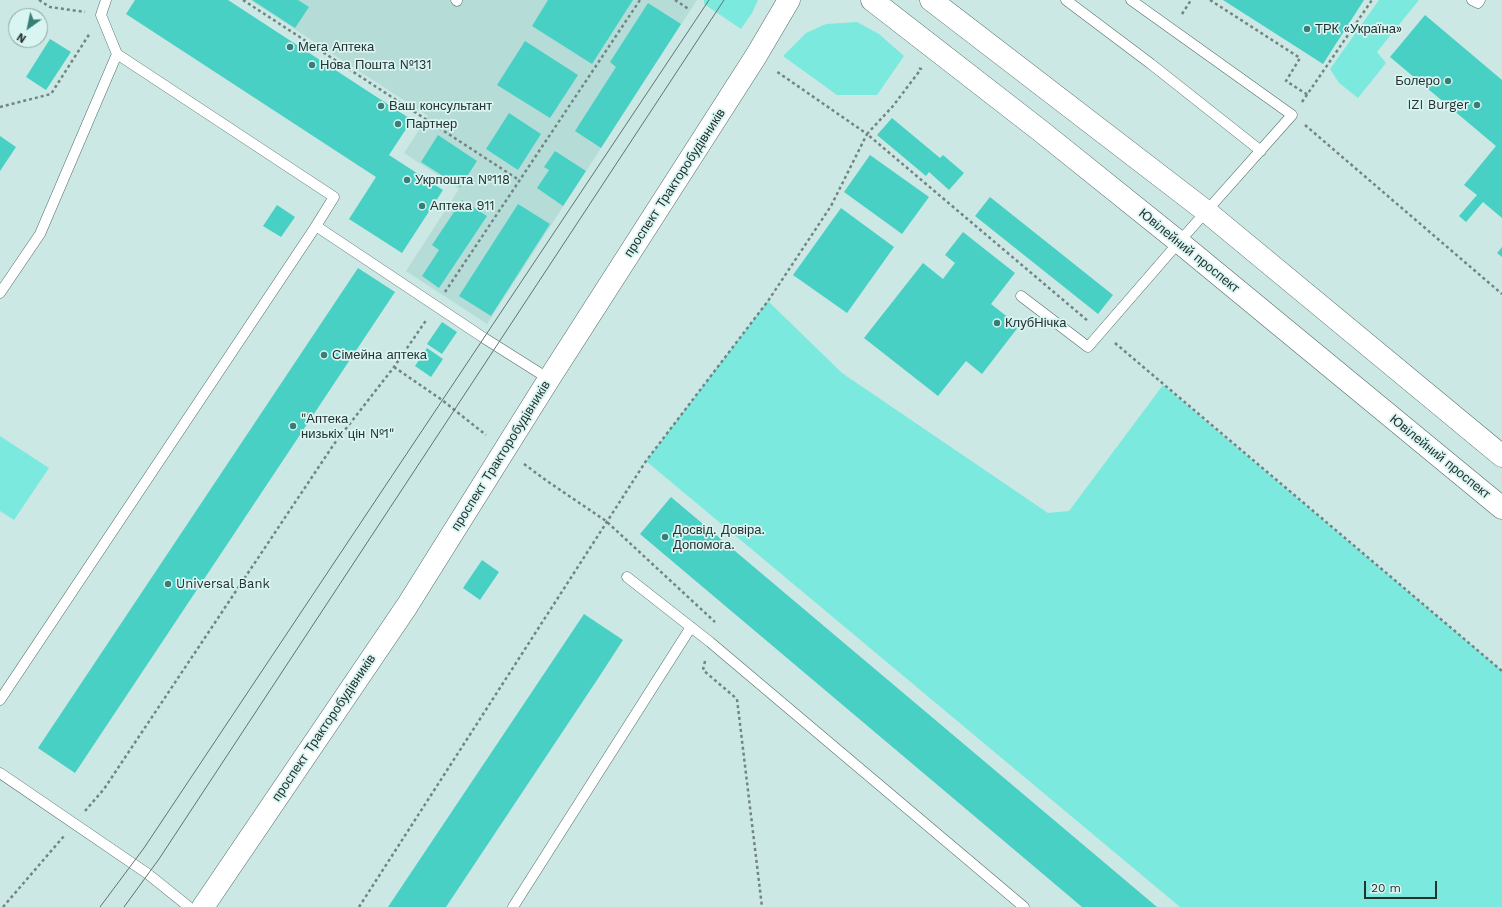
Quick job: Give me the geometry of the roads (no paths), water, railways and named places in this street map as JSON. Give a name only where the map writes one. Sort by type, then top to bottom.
[{"type":"main road","name":"проспект Тракторобудівників","points":[[203,907],[407,606],[756,56],[789,0]]},
{"type":"main road","name":"Ювілейний проспект","points":[[872,0],[1036,127],[1179,242],[1502,508]]},
{"type":"main road","points":[[931,0],[1207,212],[1502,456]]},
{"type":"lane","points":[[0,700],[334,197],[116,54],[101,15],[106,0]]},
{"type":"lane","points":[[1066,0],[1151,64],[1260,151]]},
{"type":"lane","points":[[1021,296],[1088,347],[1292,115],[1131,0]]},
{"type":"lane","points":[[1472,0],[1478,4],[1480,0]]},
{"type":"lane","points":[[0,293],[40,234],[116,54]]},
{"type":"lane","points":[[316,226],[496,346],[550,379]]},
{"type":"lane","points":[[627,577],[710,642],[1024,907]]},
{"type":"lane","points":[[513,907],[691,627]]},
{"type":"lane","points":[[0,773],[148,874],[189,907]]},
{"type":"tram line","points":[[100,907],[144,848],[709,0]]},
{"type":"tram line","points":[[124,907],[159,859],[724,0]]},
{"type":"place","name":"ТРК «Україна»","points":[[1307,29]]},
{"type":"place","name":"Мега Аптека","points":[[290,47]]},
{"type":"place","name":"Нова Пошта №131","points":[[312,65]]},
{"type":"place","name":"Болеро","points":[[1448,81]]},
{"type":"place","name":"IZI Burger","points":[[1477,105]]},
{"type":"place","name":"Ваш консультант","points":[[381,106]]},
{"type":"place","name":"Партнер","points":[[398,124]]},
{"type":"place","name":"Укрпошта №118","points":[[407,180]]},
{"type":"place","name":"Аптека 911","points":[[422,206]]},
{"type":"place","name":"КлубНічка","points":[[997,323]]},
{"type":"place","name":"Сімейна аптека","points":[[324,355]]},
{"type":"place","name":"\"Аптека низькіх цін №1\"","points":[[293,426]]},
{"type":"place","name":"Досвід. Довіра. Допомога.","points":[[665,537]]},
{"type":"place","name":"Universal Bank","points":[[168,584]]}]
